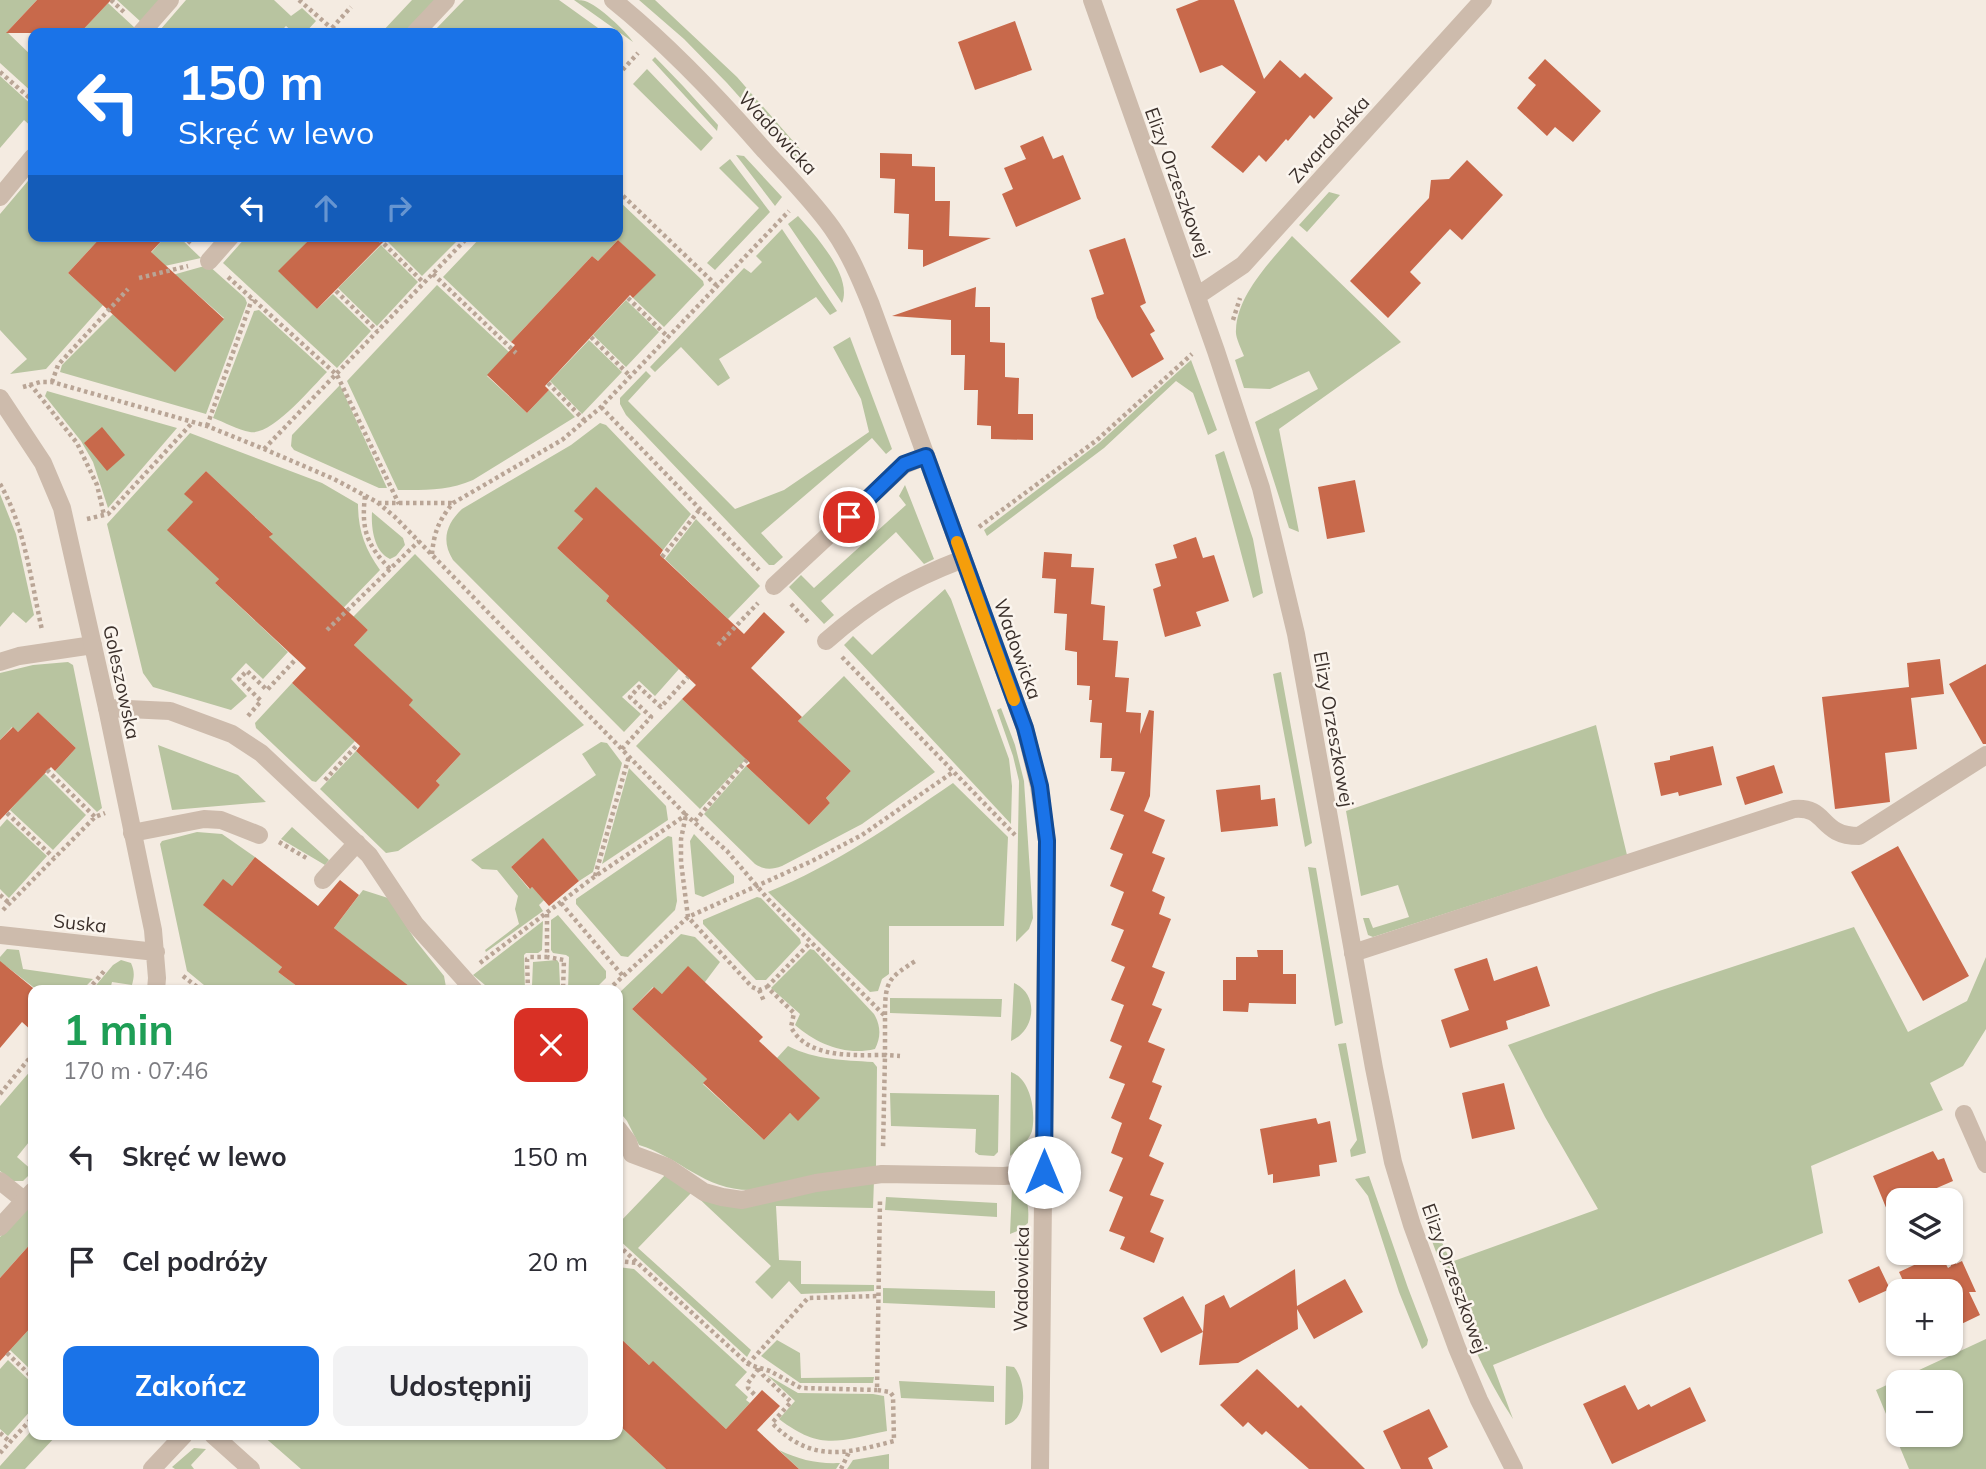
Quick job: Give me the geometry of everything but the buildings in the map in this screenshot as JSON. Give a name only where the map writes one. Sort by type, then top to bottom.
[{"type":"street","points":[[145,28],[170,0]]},
{"type":"street","points":[[420,28],[446,0]]},
{"type":"street","name":"Wadowicka","points":[[613,0],[656,34],[745,127],[833,229],[859,275],[1025,728],[1040,786],[1047,841],[1040,1469]]},
{"type":"street","name":"Elizy Orzeszkowej","points":[[1092,0],[1197,296],[1261,488],[1296,634],[1393,1162],[1412,1225],[1457,1348],[1479,1400],[1514,1469]]},
{"type":"street","name":"Zwardońska","points":[[1197,296],[1243,265],[1483,0]]},
{"type":"street","points":[[0,197],[28,163]]},
{"type":"street","points":[[209,261],[226,242]]},
{"type":"street","name":"Goleszowska","points":[[2,400],[43,463],[56,491],[66,524],[153,930],[156,985]]},
{"type":"street","points":[[775,586],[904,464],[926,456]]},
{"type":"street","points":[[826,641],[882,596],[963,559]]},
{"type":"street","points":[[0,662],[19,656],[93,645]]},
{"type":"street","points":[[107,708],[170,711],[232,734],[261,753],[357,843],[382,872],[415,924],[468,985]]},
{"type":"street","points":[[1353,953],[1794,809],[1807,808],[1815,812],[1833,832],[1845,836],[1859,835],[1986,755]]},
{"type":"street","points":[[132,833],[204,819],[221,820],[258,835]]},
{"type":"street","points":[[323,880],[357,843]]},
{"type":"street","name":"Suska","points":[[0,935],[156,952]]},
{"type":"street","points":[[1964,1114],[1986,1164]]},
{"type":"street","points":[[623,1136],[632,1154],[667,1167],[704,1192],[742,1200],[816,1183],[882,1174],[1004,1176],[1044,1172]]},
{"type":"street","points":[[0,1181],[28,1195]]},
{"type":"street","points":[[0,1227],[28,1197]]},
{"type":"street","points":[[152,1469],[179,1440]]},
{"type":"street","points":[[219,1440],[251,1469]]},
{"type":"path","points":[[299,0],[332,28],[351,7]]},
{"type":"path","points":[[0,72],[28,97]]},
{"type":"path","points":[[432,555],[434,534],[440,518],[453,503],[562,440],[585,421],[805,194]]},
{"type":"path","points":[[623,196],[716,285]]},
{"type":"path","points":[[189,242],[337,375],[398,504]]},
{"type":"path","points":[[382,242],[424,283]]},
{"type":"path","points":[[264,449],[462,242]]},
{"type":"path","points":[[139,278],[209,261]]},
{"type":"path","points":[[1231,327],[1242,292],[1252,279],[1243,265]]},
{"type":"path","points":[[433,274],[516,353]]},
{"type":"path","points":[[52,382],[58,365],[128,289]]},
{"type":"path","points":[[336,291],[377,331]]},
{"type":"path","points":[[628,298],[668,337]]},
{"type":"path","points":[[207,426],[252,299]]},
{"type":"path","points":[[591,338],[630,376]]},
{"type":"path","points":[[955,537],[975,530],[987,522],[1097,440],[1195,351]]},
{"type":"path","points":[[2,400],[30,384],[52,382],[207,426],[334,479],[377,502],[419,541],[686,815],[727,851],[756,886],[885,1016]]},
{"type":"path","points":[[548,383],[585,421]]},
{"type":"path","points":[[30,384],[77,443],[97,485],[104,515]]},
{"type":"path","points":[[66,524],[108,514],[192,422]]},
{"type":"path","points":[[0,484],[8,497],[20,532],[47,651]]},
{"type":"path","points":[[365,496],[364,530],[375,551],[390,569]]},
{"type":"path","points":[[377,502],[453,503]]},
{"type":"path","points":[[662,557],[700,509]]},
{"type":"path","points":[[327,630],[419,541]]},
{"type":"path","points":[[718,645],[775,586]]},
{"type":"path","points":[[253,693],[239,679],[247,671],[267,690],[296,659]]},
{"type":"path","points":[[622,749],[652,717],[629,697],[639,687],[661,707],[688,677]]},
{"type":"path","points":[[308,799],[358,744]]},
{"type":"path","points":[[594,877],[629,755]]},
{"type":"path","points":[[695,821],[747,760]]},
{"type":"path","points":[[47,770],[95,817]]},
{"type":"path","points":[[613,985],[688,917],[862,835],[953,772]]},
{"type":"path","points":[[0,913],[95,817],[127,810]]},
{"type":"path","points":[[7,813],[54,858]]},
{"type":"path","points":[[460,978],[594,877],[686,815]]},
{"type":"path","points":[[686,815],[681,839],[681,862],[688,917],[752,987],[759,990],[767,988],[811,942]]},
{"type":"path","points":[[0,895],[9,903]]},
{"type":"path","points":[[561,903],[623,975]]},
{"type":"path","points":[[547,914],[547,957]]},
{"type":"path","points":[[528,985],[527,959],[530,957],[564,960],[563,985]]},
{"type":"path","points":[[877,1390],[879,1208],[887,983],[893,975],[917,960]]},
{"type":"path","points":[[767,988],[794,1013],[791,1027],[800,1040],[816,1048],[847,1055],[900,1056]]},
{"type":"path","points":[[759,990],[764,1001]]},
{"type":"path","points":[[0,1094],[28,1060]]},
{"type":"path","points":[[623,1250],[748,1364],[769,1371],[801,1388],[890,1392],[893,1396],[894,1441],[827,1452],[798,1445],[772,1423],[791,1402],[759,1368]]},
{"type":"path","points":[[623,1262],[637,1263]]},
{"type":"path","points":[[748,1364],[808,1298],[878,1296]]},
{"type":"path","points":[[7,1353],[28,1373]]},
{"type":"path","points":[[756,1396],[748,1388],[748,1383],[759,1368]]},
{"type":"path","points":[[0,1453],[28,1422]]},
{"type":"path","points":[[0,1433],[10,1442]]},
{"type":"path","points":[[841,1469],[850,1450]]},
{"type":"green space","points":[[0,0],[37,0],[7,32],[28,52],[28,88],[0,63]]},
{"type":"green space","points":[[117,0],[160,0],[141,22]]},
{"type":"green space","points":[[186,0],[274,0],[291,16],[302,8],[316,21],[310,28],[162,28]]},
{"type":"green space","points":[[412,0],[436,0],[411,28],[386,28]]},
{"type":"green space","points":[[464,0],[559,0],[598,28],[437,28]]},
{"type":"green space","points":[[574,0],[591,3],[621,28],[613,28]]},
{"type":"green space","points":[[639,0],[655,0],[737,77],[813,164],[802,167],[727,83],[684,39]]},
{"type":"green space","points":[[108,3],[135,28],[85,28]]},
{"type":"green space","points":[[655,57],[718,125],[717,131],[652,60]]},
{"type":"green space","points":[[647,69],[713,138],[701,151],[633,84]]},
{"type":"green space","points":[[0,76],[28,101],[28,124],[24,120],[0,148]]},
{"type":"green space","points":[[736,155],[744,156],[782,197],[775,206]]},
{"type":"green space","points":[[730,159],[770,212],[715,270],[707,263],[759,208],[719,168]]},
{"type":"green space","points":[[28,181],[28,242],[96,242],[68,273],[103,305],[46,369],[10,374],[27,359],[0,330],[0,214]]},
{"type":"green space","points":[[1329,192],[1340,195],[1307,232],[1299,225]]},
{"type":"green space","points":[[623,205],[703,281],[704,285],[664,327],[633,298],[655,275],[620,242],[623,242]]},
{"type":"green space","points":[[798,216],[831,256],[842,281],[842,303],[788,224]]},
{"type":"green space","points":[[782,229],[837,311],[830,315],[816,297],[719,359],[730,378],[718,386],[681,347],[655,372],[650,367],[744,268],[751,273],[762,262],[756,256]]},
{"type":"green space","points":[[1292,236],[1401,342],[1279,429],[1299,532],[1289,528],[1255,422],[1318,389],[1309,371],[1270,389],[1244,388],[1235,360],[1244,356],[1236,333],[1242,304],[1265,268]]},
{"type":"green space","points":[[161,242],[184,242],[201,258],[133,273]]},
{"type":"green space","points":[[242,242],[307,242],[279,271],[317,309],[333,294],[371,331],[337,368],[223,263]]},
{"type":"green space","points":[[388,242],[456,242],[422,276]]},
{"type":"green space","points":[[476,242],[616,242],[598,261],[592,256],[511,342],[443,277]]},
{"type":"green space","points":[[381,245],[418,282],[377,326],[338,288]]},
{"type":"green space","points":[[208,265],[245,298],[247,303],[206,414],[60,372],[62,365],[133,294],[131,331],[175,371],[224,318],[179,278],[144,283]]},
{"type":"green space","points":[[437,285],[509,352],[487,376],[527,413],[549,390],[575,417],[464,484],[427,490],[398,490],[347,381]]},
{"type":"green space","points":[[626,300],[659,332],[626,367],[593,335]]},
{"type":"green space","points":[[259,310],[327,372],[280,419],[259,431],[250,432],[213,418],[254,311]]},
{"type":"green space","points":[[850,337],[892,449],[886,454],[872,438],[761,533],[783,557],[774,565],[769,565],[626,415],[620,398],[646,371],[651,376],[628,401],[735,509],[784,490],[869,432],[861,399],[833,347]]},
{"type":"green space","points":[[589,340],[622,372],[582,414],[550,381]]},
{"type":"green space","points":[[1191,360],[1217,430],[1208,435],[1193,393],[1176,381],[1104,448],[987,536],[984,530],[1099,443]]},
{"type":"green space","points":[[340,385],[387,488],[379,488],[294,450],[291,446],[292,435]]},
{"type":"green space","points":[[47,391],[177,428],[108,508],[93,462],[81,441],[45,396]]},
{"type":"green space","points":[[600,423],[606,425],[691,514],[663,550],[596,488],[575,511],[583,519],[557,548],[609,596],[606,601],[679,669],[655,696],[639,681],[622,697],[641,714],[624,732],[453,560],[446,539],[452,521],[462,509],[571,445]]},
{"type":"green space","points":[[190,433],[322,483],[358,504],[363,539],[380,570],[324,628],[269,538],[272,533],[206,471],[185,494],[193,502],[219,579],[215,583],[288,652],[263,679],[246,663],[231,679],[247,696],[231,710],[153,687],[143,673],[107,524]]},
{"type":"green space","points":[[1224,451],[1253,539],[1263,593],[1253,598],[1215,455]]},
{"type":"green space","points":[[905,485],[934,559],[924,564],[896,532],[821,601],[834,615],[824,624],[789,587],[801,575],[814,588],[906,505],[899,496]]},
{"type":"green space","points":[[0,494],[16,534],[34,615],[26,623],[13,612],[0,627]]},
{"type":"green space","points":[[372,512],[403,538],[405,545],[390,559],[377,545]]},
{"type":"green space","points":[[696,519],[760,586],[728,619],[665,559]]},
{"type":"green space","points":[[415,554],[584,725],[398,851],[386,853],[320,789],[356,751],[418,808],[440,785],[436,781],[461,754],[409,705],[412,700],[354,645],[368,630],[353,617]]},
{"type":"green space","points":[[945,589],[1009,759],[1012,786],[1011,824],[844,645],[853,636],[872,655]]},
{"type":"green space","points":[[68,662],[73,665],[102,808],[97,812],[55,771],[76,748],[38,712],[18,732],[12,727],[0,740],[0,673],[33,665]]},
{"type":"green space","points":[[1281,672],[1312,843],[1305,847],[1273,674]]},
{"type":"green space","points":[[844,676],[935,772],[862,824],[782,866],[768,869],[759,866],[704,814],[746,766],[809,825],[830,803],[826,798],[851,771],[798,721]]},
{"type":"green space","points":[[292,683],[355,741],[316,782],[256,728],[255,723]]},
{"type":"green space","points":[[682,699],[746,759],[700,809],[636,746]]},
{"type":"green space","points":[[1001,708],[1015,745],[1024,781],[1033,918],[1029,929],[1016,942],[1019,781],[997,710]]},
{"type":"green space","points":[[1596,725],[1627,855],[1373,937],[1368,935],[1363,918],[1369,918],[1373,928],[1409,917],[1398,885],[1361,896],[1346,811]]},
{"type":"green space","points":[[601,742],[607,743],[622,763],[593,872],[579,881],[543,839],[511,867],[529,889],[532,887],[544,900],[539,905],[543,911],[486,952],[485,950],[519,924],[515,909],[518,896],[497,870],[482,869],[471,860],[596,775],[582,754]]},
{"type":"green space","points":[[158,745],[238,775],[266,802],[172,810]]},
{"type":"green space","points":[[629,768],[666,806],[668,820],[602,864]]},
{"type":"green space","points":[[44,773],[86,815],[53,850],[10,810]]},
{"type":"green space","points":[[953,783],[1008,837],[1004,926],[889,926],[889,974],[882,979],[878,991],[870,992],[768,892],[840,856]]},
{"type":"green space","points":[[7,819],[47,856],[9,898],[0,889],[0,827]]},
{"type":"green space","points":[[292,827],[329,860],[325,865],[281,839]]},
{"type":"green space","points":[[197,832],[222,834],[255,857],[232,886],[282,967],[278,972],[295,985],[204,985],[187,971],[160,844],[162,841]]},
{"type":"green space","points":[[694,834],[734,876],[734,883],[703,897],[695,894],[690,841]]},
{"type":"green space","points":[[668,836],[672,837],[677,901],[675,910],[628,957],[621,956],[576,904],[576,899]]},
{"type":"green space","points":[[1308,867],[1316,868],[1343,1023],[1335,1026]]},
{"type":"green space","points":[[363,890],[388,898],[416,941],[444,976],[446,985],[392,985],[397,978],[334,928]]},
{"type":"green space","points":[[757,897],[761,898],[801,943],[766,980],[756,980],[703,924],[703,920]]},
{"type":"green space","points":[[558,915],[606,971],[606,978],[599,985],[568,985],[569,957],[551,950],[551,920]]},
{"type":"green space","points":[[543,921],[542,950],[524,955],[525,985],[485,985],[473,975]]},
{"type":"green space","points":[[1854,927],[1908,1032],[1967,1001],[1986,957],[1986,1029],[1963,1066],[1930,1083],[1943,1110],[1811,1166],[1823,1233],[1493,1365],[1513,1419],[1475,1350],[1427,1228],[1434,1225],[1451,1262],[1598,1209],[1545,1117],[1508,1045],[1659,991]]},
{"type":"green space","points":[[681,934],[695,937],[720,962],[705,982],[662,994],[653,987],[632,1009],[707,1079],[703,1084],[764,1140],[790,1113],[798,1120],[777,1058],[788,1046],[819,1057],[873,1062],[877,1067],[876,1167],[752,1190],[735,1189],[707,1180],[639,1145],[623,1116],[623,989]]},
{"type":"green space","points":[[7,949],[19,950],[23,969],[93,979],[87,985],[31,985],[6,966],[0,965],[0,957]]},
{"type":"green space","points":[[810,949],[814,950],[874,1014],[879,1032],[875,1049],[853,1051],[832,1047],[795,1025],[800,1014],[771,988]]},
{"type":"green space","points":[[121,960],[131,963],[134,974],[132,985],[112,982],[111,985],[96,985],[113,965]]},
{"type":"green space","points":[[557,960],[560,985],[532,985],[533,962]]},
{"type":"green space","points":[[1014,983],[1028,995],[1031,1012],[1026,1029],[1011,1041]]},
{"type":"green space","points":[[890,998],[1002,999],[1001,1017],[890,1013]]},
{"type":"green space","points":[[1346,1043],[1366,1153],[1351,1157],[1350,1150],[1357,1140],[1338,1044]]},
{"type":"green space","points":[[1011,1072],[1018,1076],[1027,1089],[1033,1123],[1031,1135],[1010,1156]]},
{"type":"green space","points":[[28,1074],[28,1143],[17,1157],[28,1167],[28,1176],[23,1181],[13,1181],[0,1171],[0,1106]]},
{"type":"green space","points":[[890,1093],[999,1095],[998,1152],[994,1156],[979,1155],[975,1152],[976,1129],[891,1126]]},
{"type":"green space","points":[[667,1173],[700,1195],[874,1180],[873,1208],[776,1206],[779,1260],[801,1261],[801,1284],[874,1285],[874,1291],[801,1294],[789,1281],[772,1299],[755,1282],[771,1266],[692,1192],[638,1248],[751,1350],[747,1357],[623,1244],[623,1219]]},
{"type":"green space","points":[[1369,1176],[1428,1340],[1422,1349],[1399,1292],[1368,1196],[1355,1179]]},
{"type":"green space","points":[[1012,1188],[1025,1198],[1028,1223],[1010,1234]]},
{"type":"green space","points":[[886,1197],[997,1203],[997,1217],[885,1210]]},
{"type":"green space","points":[[28,1207],[28,1247],[0,1278],[0,1237]]},
{"type":"green space","points":[[623,1268],[634,1269],[747,1372],[735,1385],[748,1397],[746,1400],[750,1403],[726,1429],[653,1362],[649,1365],[623,1341]]},
{"type":"green space","points":[[883,1288],[995,1291],[995,1308],[883,1303]]},
{"type":"green space","points":[[28,1330],[28,1367],[10,1350]]},
{"type":"green space","points":[[1986,1339],[1986,1469],[1909,1469],[1900,1447],[1963,1447],[1963,1370],[1919,1370],[1949,1356],[1963,1356],[1963,1350]]},
{"type":"green space","points":[[777,1340],[800,1353],[801,1378],[874,1377],[873,1383],[800,1383],[761,1356]]},
{"type":"green space","points":[[8,1360],[28,1379],[28,1414],[8,1436],[0,1429],[0,1369]]},
{"type":"green space","points":[[1006,1366],[1014,1367],[1018,1374],[1023,1400],[1018,1416],[1005,1425]]},
{"type":"green space","points":[[767,1375],[798,1393],[884,1396],[887,1431],[830,1441],[807,1436],[779,1419],[795,1401]]},
{"type":"green space","points":[[899,1381],[994,1386],[994,1402],[901,1398]]},
{"type":"green space","points":[[1886,1385],[1886,1414],[1876,1390]]},
{"type":"green space","points":[[623,1429],[666,1469],[301,1469],[268,1440],[623,1440]]},
{"type":"green space","points":[[28,1435],[28,1440],[52,1440],[25,1469],[0,1469]]},
{"type":"green space","points":[[194,1448],[206,1449],[191,1465],[194,1469],[172,1467]]},
{"type":"green space","points":[[779,1450],[809,1461],[840,1463],[836,1469],[799,1469]]},
{"type":"green space","points":[[889,1454],[889,1469],[847,1469],[853,1460]]},
{"type":"slow traffic","points":[[957,542],[1014,700]]},
{"type":"route","points":[[849,517],[904,464],[926,456],[1025,728],[1040,786],[1047,841],[1044,1172]]}]
